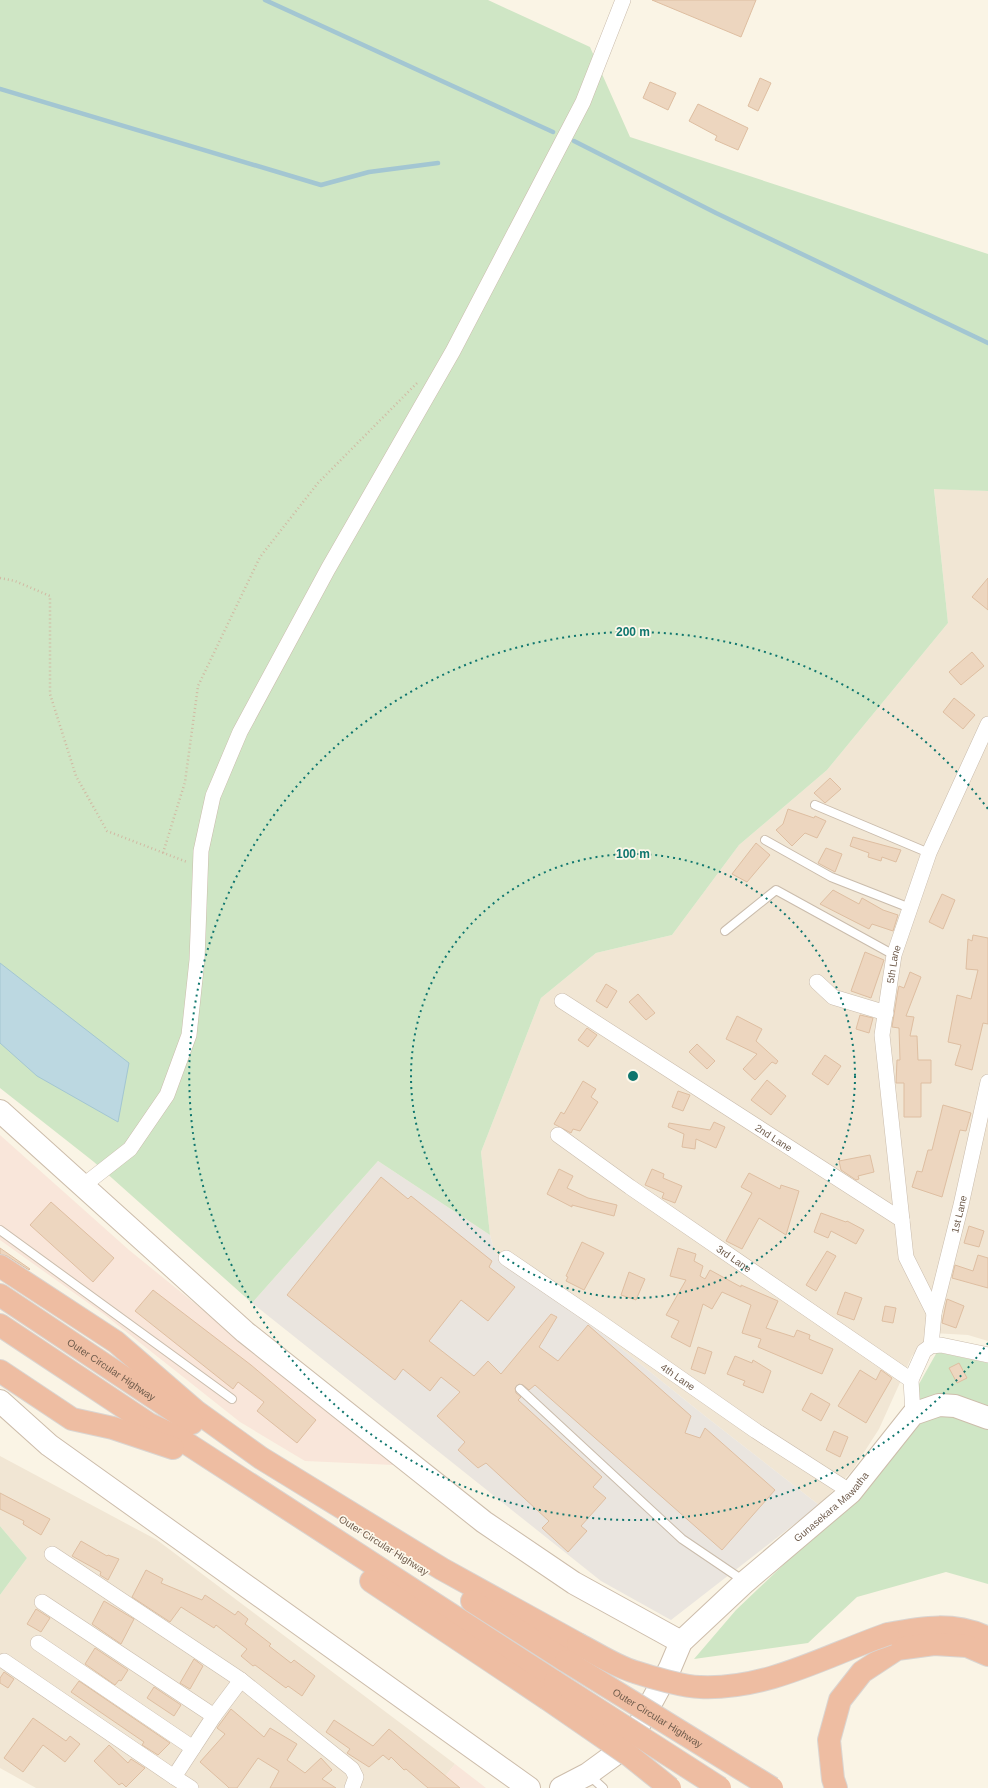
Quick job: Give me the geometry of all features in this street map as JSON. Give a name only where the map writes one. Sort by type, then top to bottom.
[{"type":"highway","points":[[0,1266],[116,1342],[197,1412],[261,1458],[572,1652],[634,1672],[699,1687],[729,1686],[760,1682],[808,1666],[852,1646],[888,1634],[931,1626],[974,1631],[988,1638]]},
{"type":"highway","points":[[0,1281],[160,1393],[181,1435]]},
{"type":"highway","name":"Outer Circular Highway","points":[[0,1295],[181,1435],[550,1690],[720,1788]]},
{"type":"highway","points":[[0,1312],[181,1435]]},
{"type":"highway","name":"Outer Circular Highway","points":[[0,1325],[149,1424],[181,1435],[572,1652],[772,1788]]},
{"type":"highway","points":[[0,1341],[85,1396],[149,1424]]},
{"type":"highway","points":[[0,1357],[65,1401],[181,1435]]},
{"type":"highway","points":[[0,1371],[72,1418],[113,1428],[181,1435]]},
{"type":"highway","points":[[835,1784],[829,1740],[840,1700],[862,1672],[897,1649],[934,1644],[967,1646],[988,1655]]},
{"type":"highway","points":[[550,1690],[670,1788]]},
{"type":"street","points":[[84,1185],[130,1149],[167,1095],[189,1035],[197,960],[201,851],[213,796],[240,732],[328,569],[453,351],[583,102],[623,0]]},
{"type":"street","name":"5th Lane","points":[[902,1220],[882,1034],[894,955],[929,853],[988,724]]},
{"type":"street","points":[[817,982],[833,997],[886,1013]]},
{"type":"street","name":"2nd Lane","points":[[562,1001],[902,1220]]},
{"type":"street","name":"1st Lane","points":[[931,1346],[934,1313],[961,1205],[988,1082]]},
{"type":"street","points":[[0,1111],[84,1185],[116,1217],[245,1332],[484,1522],[574,1583],[681,1642],[670,1668],[639,1725],[614,1755],[596,1781],[561,1788]]},
{"type":"street","name":"3rd Lane","points":[[558,1135],[630,1187],[911,1380]]},
{"type":"street","points":[[902,1220],[906,1257],[934,1313]]},
{"type":"street","name":"4th Lane","points":[[506,1258],[598,1320],[756,1431],[851,1492]]},
{"type":"street","points":[[988,1355],[941,1345],[931,1346],[924,1351],[911,1380],[913,1414],[939,1405],[955,1406],[988,1418]]},
{"type":"street","points":[[0,1401],[49,1445],[529,1788]]},
{"type":"street","name":"Gunasekara Mawatha","points":[[681,1642],[745,1582],[851,1492],[913,1414]]},
{"type":"street","points":[[52,1554],[241,1680],[352,1769],[356,1777],[352,1788]]},
{"type":"street","points":[[42,1602],[214,1716]]},
{"type":"street","points":[[38,1643],[193,1748]]},
{"type":"street","points":[[4,1660],[174,1778],[191,1788]]},
{"type":"street","points":[[174,1778],[214,1716],[241,1680]]},
{"type":"lane","points":[[815,805],[929,853]]},
{"type":"lane","points":[[765,840],[831,877],[910,908]]},
{"type":"lane","points":[[725,931],[776,890],[894,955]]},
{"type":"lane","points":[[0,1230],[232,1399]]},
{"type":"lane","points":[[520,1388],[682,1538],[745,1582]]},
{"type":"path","points":[[163,853],[185,782],[198,686],[260,557],[318,483],[417,382]]},
{"type":"path","points":[[0,578],[15,581],[50,596],[50,694],[76,776],[107,831],[200,868]]},
{"type":"shaded area","points":[[934,488],[988,491],[988,1341],[968,1335],[933,1333],[912,1356],[879,1429],[852,1471],[819,1505],[608,1338],[495,1253],[490,1235],[481,1152],[541,998],[596,953],[672,935],[739,845],[827,770],[948,623]]},
{"type":"shaded area","points":[[0,1135],[129,1250],[394,1465],[305,1461],[240,1422],[105,1315],[0,1240]]},
{"type":"shaded area","points":[[378,1161],[490,1235],[495,1253],[608,1338],[819,1505],[671,1620],[601,1581],[252,1303]]},
{"type":"shaded area","points":[[0,1456],[157,1540],[455,1764],[436,1788],[36,1788],[0,1768],[0,1595],[27,1558],[0,1526]]},
{"type":"shaded area","points":[[455,1764],[486,1788],[436,1788]]},
{"type":"green space","points":[[0,0],[488,0],[590,47],[630,137],[988,254],[988,491],[934,489],[948,623],[827,770],[739,845],[672,935],[596,953],[541,998],[481,1152],[490,1235],[378,1161],[252,1303],[94,1162],[0,1088]]},
{"type":"green space","points":[[937,1352],[988,1363],[988,1584],[946,1572],[857,1597],[808,1643],[694,1659],[736,1610],[867,1485],[916,1422],[919,1384]]},
{"type":"green space","points":[[0,1526],[27,1558],[0,1595]]},
{"type":"water","points":[[0,963],[129,1063],[118,1122],[37,1076],[0,1043]]},
{"type":"building","points":[[652,0],[756,0],[741,37]]},
{"type":"building","points":[[760,78],[771,83],[758,111],[748,106]]},
{"type":"building","points":[[650,82],[676,93],[668,110],[643,98]]},
{"type":"building","points":[[698,104],[748,128],[738,150],[715,140],[717,136],[689,121]]},
{"type":"building","points":[[988,578],[988,610],[972,597]]},
{"type":"building","points":[[972,652],[984,666],[961,685],[949,672]]},
{"type":"building","points":[[954,698],[975,715],[963,729],[943,712]]},
{"type":"building","points":[[830,778],[841,789],[825,803],[814,793]]},
{"type":"building","points":[[788,809],[814,818],[815,816],[826,821],[817,838],[805,833],[792,846],[776,830],[783,824]]},
{"type":"building","points":[[853,837],[901,850],[896,862],[882,857],[881,861],[868,857],[869,853],[850,846]]},
{"type":"building","points":[[756,843],[770,855],[747,882],[732,874]]},
{"type":"building","points":[[826,848],[842,854],[835,872],[818,863]]},
{"type":"building","points":[[833,890],[859,904],[862,898],[883,910],[898,915],[893,931],[872,924],[869,929],[820,904]]},
{"type":"building","points":[[942,894],[955,900],[943,929],[929,922]]},
{"type":"building","points":[[973,935],[988,938],[988,1024],[983,1023],[972,1070],[955,1065],[961,1045],[948,1042],[957,995],[971,999],[978,970],[966,969],[968,939],[972,941]]},
{"type":"building","points":[[865,952],[884,960],[871,998],[851,991]]},
{"type":"building","points":[[910,972],[921,977],[906,1016],[914,1017],[910,1036],[917,1036],[918,1060],[931,1060],[931,1083],[921,1083],[921,1117],[904,1117],[904,1083],[896,1083],[897,1060],[900,1060],[899,1028],[892,1027],[899,986],[904,988]]},
{"type":"building","points":[[606,984],[617,991],[607,1008],[596,1001]]},
{"type":"building","points":[[638,994],[655,1013],[646,1020],[629,1002]]},
{"type":"building","points":[[860,1015],[873,1018],[869,1033],[856,1029]]},
{"type":"building","points":[[737,1016],[762,1029],[756,1041],[778,1061],[776,1064],[772,1062],[755,1080],[743,1069],[757,1054],[726,1039]]},
{"type":"building","points":[[587,1028],[597,1035],[588,1047],[578,1040]]},
{"type":"building","points":[[697,1044],[715,1061],[707,1069],[689,1052]]},
{"type":"building","points":[[825,1055],[841,1066],[828,1085],[812,1074]]},
{"type":"building","points":[[767,1080],[786,1096],[771,1115],[751,1100]]},
{"type":"building","points":[[583,1081],[596,1089],[591,1097],[598,1102],[580,1131],[573,1129],[571,1133],[554,1124],[561,1112],[564,1114]]},
{"type":"building","points":[[678,1091],[690,1095],[683,1111],[672,1107]]},
{"type":"building","points":[[943,1105],[971,1113],[966,1131],[960,1130],[942,1197],[912,1187],[917,1171],[922,1172],[928,1150],[932,1150]]},
{"type":"building","points":[[714,1122],[725,1127],[716,1148],[696,1139],[695,1149],[682,1147],[684,1134],[668,1127],[669,1123],[710,1130]]},
{"type":"building","points":[[870,1155],[874,1172],[858,1176],[859,1179],[856,1180],[841,1170],[839,1161]]},
{"type":"building","points":[[559,1169],[573,1176],[567,1188],[588,1198],[617,1205],[614,1216],[572,1205],[572,1207],[547,1194]]},
{"type":"building","points":[[652,1169],[664,1174],[663,1178],[682,1186],[675,1203],[662,1198],[664,1193],[645,1185]]},
{"type":"building","points":[[749,1173],[780,1189],[781,1185],[799,1191],[786,1235],[759,1218],[742,1249],[726,1241],[752,1193],[741,1187]]},
{"type":"building","points":[[381,1177],[408,1199],[411,1196],[492,1261],[489,1267],[515,1287],[488,1321],[461,1300],[429,1341],[474,1376],[488,1361],[501,1374],[551,1314],[557,1317],[539,1347],[558,1361],[588,1325],[691,1416],[685,1433],[700,1438],[705,1428],[775,1490],[722,1550],[535,1385],[529,1390],[523,1385],[519,1384],[515,1388],[516,1393],[521,1397],[518,1400],[602,1477],[593,1487],[606,1498],[581,1526],[587,1531],[568,1552],[542,1528],[549,1521],[486,1463],[478,1468],[458,1450],[465,1442],[437,1416],[460,1392],[441,1377],[430,1391],[403,1369],[395,1380],[287,1295]]},
{"type":"building","points":[[51,1202],[114,1258],[93,1282],[30,1225]]},
{"type":"building","points":[[821,1213],[846,1222],[847,1221],[864,1230],[856,1244],[831,1231],[828,1238],[814,1232]]},
{"type":"building","points":[[969,1226],[984,1231],[979,1247],[964,1243]]},
{"type":"building","points":[[582,1242],[604,1253],[584,1290],[566,1281],[568,1277],[566,1276]]},
{"type":"building","points":[[0,1248],[30,1269],[29,1270],[7,1256],[0,1254]]},
{"type":"building","points":[[678,1248],[696,1254],[694,1261],[703,1266],[700,1276],[705,1279],[710,1270],[741,1287],[741,1285],[778,1301],[766,1328],[794,1337],[797,1330],[810,1335],[809,1339],[833,1349],[822,1374],[758,1347],[761,1339],[742,1333],[751,1305],[722,1292],[712,1309],[703,1304],[690,1347],[671,1337],[679,1321],[666,1315],[686,1280],[670,1276]]},
{"type":"building","points":[[827,1251],[836,1256],[816,1291],[806,1285]]},
{"type":"building","points":[[978,1255],[988,1258],[988,1288],[952,1278],[955,1265],[973,1271]]},
{"type":"building","points":[[629,1272],[645,1279],[636,1300],[621,1295]]},
{"type":"building","points":[[153,1290],[251,1365],[316,1420],[297,1443],[257,1411],[264,1402],[238,1382],[233,1389],[135,1311]]},
{"type":"building","points":[[845,1292],[862,1298],[854,1320],[837,1314]]},
{"type":"building","points":[[947,1299],[964,1306],[956,1328],[942,1323]]},
{"type":"building","points":[[885,1306],[896,1308],[893,1323],[882,1321]]},
{"type":"building","points":[[698,1347],[712,1352],[705,1374],[691,1369]]},
{"type":"building","points":[[735,1356],[752,1363],[753,1360],[771,1371],[763,1393],[743,1385],[745,1381],[727,1374]]},
{"type":"building","points":[[959,1363],[967,1378],[957,1383],[949,1368]]},
{"type":"building","points":[[860,1370],[876,1380],[881,1370],[892,1378],[866,1423],[838,1406]]},
{"type":"building","points":[[811,1393],[830,1404],[821,1421],[802,1410]]},
{"type":"building","points":[[834,1431],[848,1437],[840,1457],[826,1450]]},
{"type":"building","points":[[0,1493],[50,1519],[41,1535],[23,1524],[24,1521],[0,1509]]},
{"type":"building","points":[[81,1541],[107,1556],[108,1555],[119,1559],[108,1580],[100,1575],[101,1572],[72,1556]]},
{"type":"building","points":[[146,1570],[163,1579],[161,1583],[202,1600],[205,1595],[235,1615],[238,1611],[248,1619],[245,1624],[271,1644],[269,1646],[291,1663],[294,1660],[315,1676],[302,1696],[288,1686],[286,1688],[255,1665],[253,1666],[241,1656],[247,1649],[216,1625],[214,1628],[181,1607],[170,1622],[132,1597]]},
{"type":"building","points":[[104,1601],[134,1619],[121,1644],[92,1624]]},
{"type":"building","points":[[36,1609],[50,1618],[41,1632],[27,1624]]},
{"type":"building","points":[[95,1648],[128,1670],[121,1681],[119,1680],[115,1685],[85,1664]]},
{"type":"building","points":[[194,1659],[203,1666],[190,1689],[180,1683]]},
{"type":"building","points":[[4,1672],[14,1679],[8,1688],[0,1683],[0,1678]]},
{"type":"building","points":[[79,1681],[170,1743],[158,1755],[142,1745],[144,1742],[71,1692]]},
{"type":"building","points":[[154,1687],[181,1705],[174,1716],[147,1698]]},
{"type":"building","points":[[231,1709],[264,1737],[270,1728],[297,1744],[287,1760],[305,1773],[321,1758],[332,1770],[322,1779],[336,1788],[270,1788],[279,1771],[258,1758],[237,1788],[229,1788],[200,1762],[225,1734],[217,1728]]},
{"type":"building","points":[[33,1718],[66,1741],[70,1736],[80,1744],[65,1762],[43,1745],[23,1772],[4,1758]]},
{"type":"building","points":[[334,1720],[373,1746],[389,1729],[460,1788],[428,1788],[406,1769],[404,1770],[391,1757],[389,1760],[383,1755],[369,1767],[347,1753],[350,1749],[326,1732]]},
{"type":"building","points":[[109,1745],[128,1763],[131,1759],[145,1768],[126,1787],[122,1783],[119,1785],[94,1761]]},
{"type":"waterway","points":[[265,0],[553,132]]},
{"type":"waterway","points":[[0,89],[321,185],[369,172],[438,163]]},
{"type":"waterway","points":[[574,141],[716,213],[988,343]]}]
